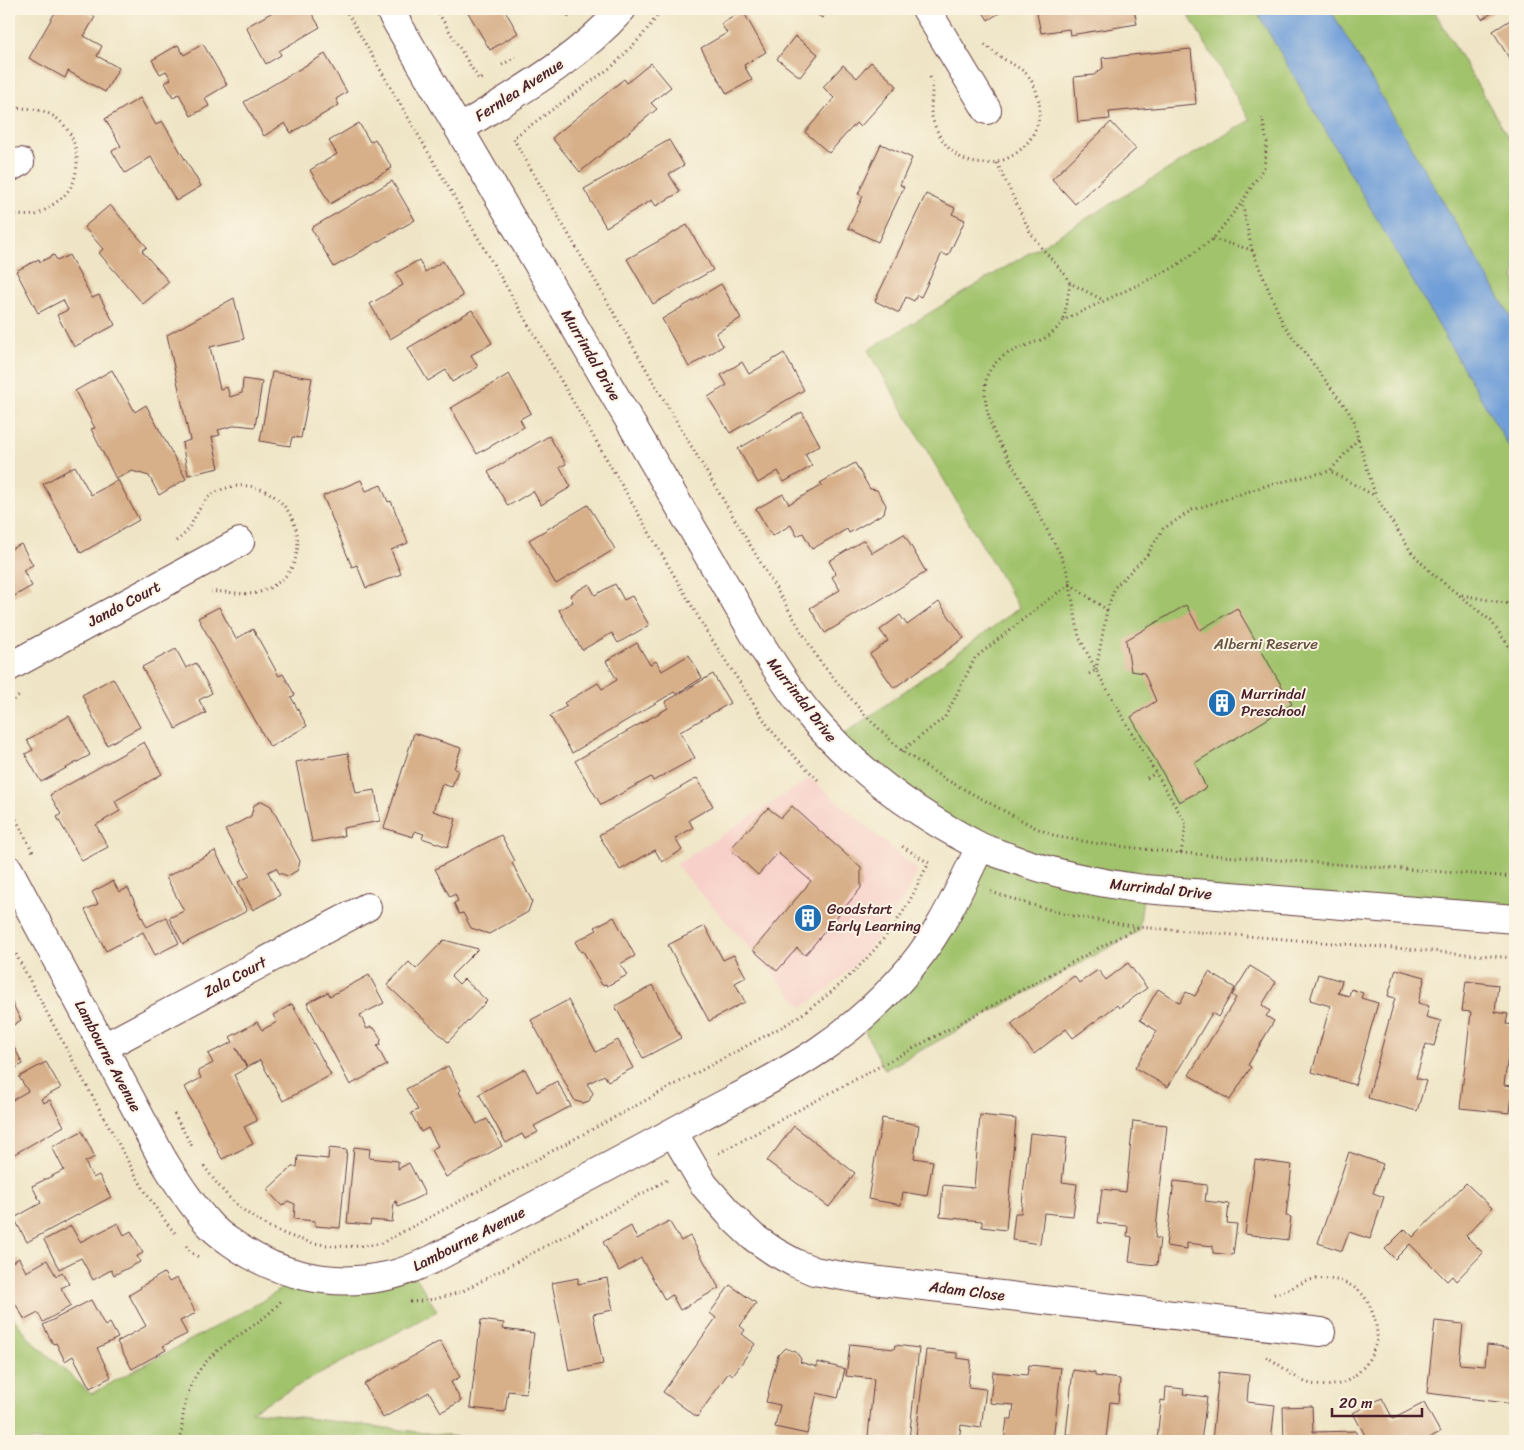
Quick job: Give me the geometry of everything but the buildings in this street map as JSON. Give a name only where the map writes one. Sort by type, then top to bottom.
[{"type":"street","name":"Murrindal Drive","points":[[389,9],[754,634],[783,680],[833,741],[877,781],[904,801],[980,847],[1045,870],[1108,884],[1144,889],[1515,919]]},
{"type":"street","name":"Fernlea Avenue","points":[[459,129],[544,77],[595,35],[622,9]]},
{"type":"street","points":[[926,9],[987,110]]},
{"type":"street","name":"Jando Court","points":[[9,667],[240,542]]},
{"type":"street","name":"Lambourne Avenue","points":[[9,870],[162,1158],[185,1196],[209,1225],[258,1260],[280,1269],[321,1278],[365,1279],[388,1276],[411,1269],[433,1259],[673,1132],[817,1051],[871,1010],[899,981],[936,933],[950,910],[980,847]]},
{"type":"street","name":"Zala Court","points":[[104,1048],[367,907]]},
{"type":"street","name":"Adam Close","points":[[673,1132],[704,1185],[734,1219],[775,1252],[814,1271],[854,1278],[1321,1332]]},
{"type":"path","points":[[345,9],[707,632],[770,729],[818,780]]},
{"type":"path","points":[[436,9],[479,80],[486,76]]},
{"type":"path","points":[[565,21],[577,9]]},
{"type":"path","points":[[499,67],[520,54]]},
{"type":"path","points":[[9,110],[34,108],[51,114],[66,127],[75,143],[77,162],[74,180],[65,195],[53,205],[37,215],[9,214]]},
{"type":"path","points":[[1180,853],[1186,824],[1096,670],[1079,637],[1067,568],[1028,491],[994,432],[986,402],[987,377],[992,368],[1003,357],[1016,349],[1046,338],[1064,320],[1173,268],[1213,239],[1242,202],[1264,167],[1267,142],[1262,118]]},
{"type":"path","points":[[513,138],[668,407],[818,659],[863,713],[902,751],[945,779],[1036,828],[1058,837],[1180,853],[1515,877]]},
{"type":"path","points":[[997,163],[1030,232],[1070,283],[1103,300]]},
{"type":"path","points":[[1242,202],[1252,250],[1283,324],[1354,421],[1376,497],[1412,553],[1433,574],[1491,621],[1515,655]]},
{"type":"path","points":[[1213,239],[1252,250]]},
{"type":"path","points":[[1064,320],[1070,283]]},
{"type":"path","points":[[1089,674],[1096,670],[1107,610],[1115,587],[1147,555],[1163,530],[1192,510],[1268,485],[1330,472],[1358,439]]},
{"type":"path","points":[[1330,472],[1376,497]]},
{"type":"path","points":[[902,751],[945,717],[975,658],[1070,584]]},
{"type":"path","points":[[1070,584],[1107,610]]},
{"type":"path","points":[[1459,595],[1515,605]]},
{"type":"path","points":[[1147,778],[1156,773]]},
{"type":"path","points":[[202,1164],[228,1196],[246,1212],[284,1234],[302,1241],[324,1245],[364,1247],[382,1243],[787,1024],[819,1003],[854,974],[870,957],[904,909],[929,863],[900,845]]},
{"type":"path","points":[[990,892],[1073,916],[1138,927],[1515,958]]},
{"type":"path","points":[[719,1153],[1138,927]]},
{"type":"path","points":[[9,941],[141,1186],[157,1211],[178,1236]]},
{"type":"path","points":[[174,1113],[197,1156]]},
{"type":"path","points":[[403,1302],[426,1301],[462,1291],[668,1180]]},
{"type":"path","points":[[183,1242],[192,1253],[206,1262]]},
{"type":"path","points":[[272,1298],[288,1303]]},
{"type":"path","points":[[181,1441],[182,1419],[186,1400],[192,1382],[201,1368],[216,1352],[267,1315],[281,1301]]},
{"type":"shaded area","points":[[810,778],[918,871],[902,902],[861,958],[828,989],[802,1007],[676,865]]},
{"type":"green space","name":"Alberni Reserve","points":[[1185,9],[1433,9],[1515,149],[1515,919],[1144,889],[1139,931],[885,1070],[859,1020],[980,847],[833,741],[1019,608],[868,350],[1250,120]]},
{"type":"green space","points":[[411,1269],[437,1311],[251,1411],[489,1441],[9,1441],[9,1312],[29,1338],[91,1394],[262,1301],[302,1275]]},
{"type":"water","points":[[1255,9],[1330,9],[1515,324],[1515,457]]},
{"type":"place","name":"Murrindal Preschool","points":[[1222,703]]},
{"type":"place","name":"Goodstart Early Learning","points":[[808,918]]}]
